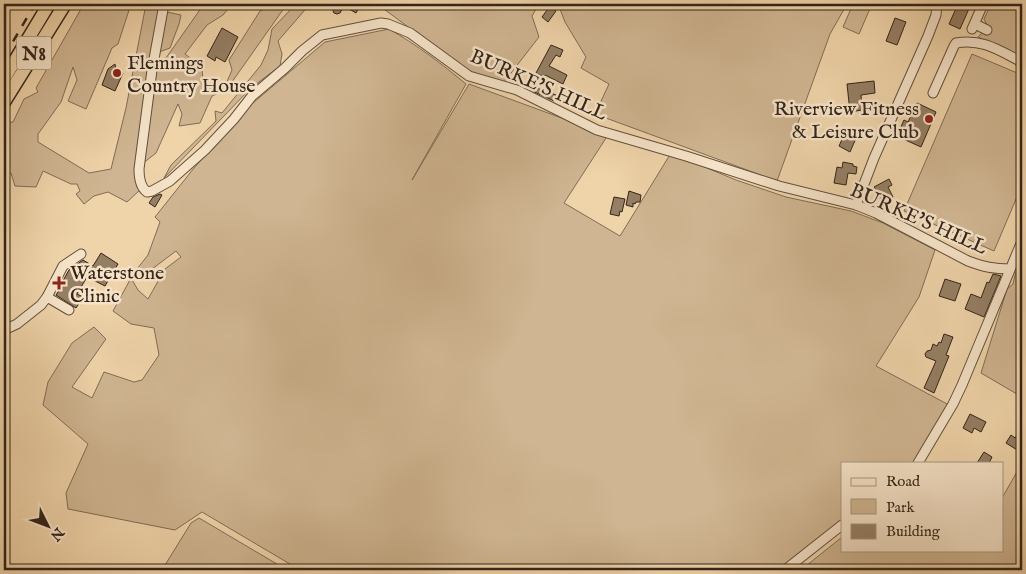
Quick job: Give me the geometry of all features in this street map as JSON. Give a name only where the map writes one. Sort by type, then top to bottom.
[{"type":"highway","name":"N8","points":[[4,79],[49,4]]},
{"type":"highway","name":"N8","points":[[4,102],[65,4]]},
{"type":"street","name":"BURKE'S HILL","points":[[164,4],[152,70],[139,169],[140,182],[147,192],[170,181],[205,150],[234,119],[252,96],[302,51],[322,36],[381,23],[410,33],[468,76],[517,90],[597,130],[779,186],[856,205],[898,224],[968,261],[984,267],[1010,269]]},
{"type":"street","points":[[856,205],[874,158],[928,36],[936,15],[937,4]]},
{"type":"street","points":[[983,4],[973,26],[988,30]]},
{"type":"street","points":[[933,93],[956,43],[974,42],[986,44],[1022,62]]},
{"type":"street","points":[[919,462],[956,398],[1022,241]]},
{"type":"street","points":[[4,330],[17,324],[41,304],[47,297],[63,266],[80,254]]},
{"type":"street","points":[[47,297],[69,310]]},
{"type":"street","points":[[785,570],[841,526]]},
{"type":"green space","points":[[89,4],[131,4],[118,44],[112,48],[86,109],[68,101],[77,80],[73,67],[61,102],[38,134],[38,142],[89,173],[111,169],[126,108],[146,4],[160,4],[135,169],[141,189],[127,202],[108,192],[94,196],[84,204],[76,194],[80,191],[77,184],[71,184],[43,171],[36,187],[15,186],[11,173],[4,175],[4,123],[13,122],[24,99],[38,92],[36,88],[81,9]]},
{"type":"green space","points":[[204,4],[232,4],[223,15],[207,25],[185,54],[202,67],[203,82],[214,91],[226,84],[232,70],[229,60],[260,11],[273,4],[287,4],[227,89],[212,96],[200,123],[179,126],[182,114],[178,104],[156,153],[142,164],[157,60],[166,58]]},
{"type":"green space","points":[[296,4],[310,4],[278,41],[282,54],[280,66],[251,88],[164,178],[171,165],[216,121],[215,111],[222,113],[261,65],[268,50],[272,29]]},
{"type":"green space","points":[[377,4],[539,4],[532,16],[539,37],[504,82],[472,74]]},
{"type":"green space","points":[[558,4],[847,4],[830,34],[777,181],[595,114],[609,84],[581,68],[586,57],[565,22]]},
{"type":"green space","points":[[853,4],[872,4],[859,34],[843,27]]},
{"type":"green space","points":[[991,4],[1018,4],[1022,6],[1022,59],[978,37],[983,32],[989,34],[991,28],[984,19]]},
{"type":"green space","points":[[167,12],[181,15],[170,48],[159,52]]},
{"type":"green space","points":[[389,29],[429,55],[466,84],[412,180],[469,84],[608,135],[564,203],[620,236],[671,153],[736,180],[786,197],[851,211],[883,223],[935,250],[919,297],[876,366],[949,405],[917,462],[841,462],[841,527],[785,570],[300,570],[202,512],[175,530],[68,509],[66,493],[88,444],[43,405],[48,382],[72,343],[94,327],[106,339],[72,387],[92,398],[104,372],[134,382],[142,380],[159,355],[154,328],[131,324],[113,311],[131,278],[138,290],[148,299],[165,269],[181,257],[176,251],[148,272],[137,269],[148,255],[160,222],[155,217],[194,168],[253,103],[325,42]]},
{"type":"green space","points":[[972,54],[1022,75],[1022,185],[994,251],[904,211]]},
{"type":"green space","points":[[1022,255],[1022,397],[981,373],[1007,289],[1013,284]]},
{"type":"green space","points":[[1022,463],[1022,570],[801,570],[841,538],[841,552],[1004,552],[1004,494]]},
{"type":"green space","points":[[199,518],[287,570],[162,570],[191,523]]},
{"type":"building","points":[[336,4],[361,4],[356,13],[344,6],[340,13],[337,14],[333,11]]},
{"type":"building","points":[[958,4],[971,4],[960,29],[949,24]]},
{"type":"building","points":[[550,6],[556,11],[548,22],[542,17]]},
{"type":"building","points":[[895,18],[906,22],[897,45],[886,41]]},
{"type":"building","points":[[222,28],[238,37],[225,62],[216,57],[215,61],[207,56]]},
{"type":"building","points":[[551,45],[563,50],[560,57],[556,55],[549,66],[567,75],[563,84],[545,75],[544,77],[536,73]]},
{"type":"building","points":[[115,64],[116,71],[123,73],[115,91],[102,85],[108,69]]},
{"type":"building","points":[[874,81],[875,93],[861,95],[862,110],[850,112],[847,84]]},
{"type":"building","points":[[531,86],[556,95],[554,101],[530,90]]},
{"type":"building","points":[[917,103],[936,112],[921,147],[901,138],[904,131],[900,129],[904,120],[908,122]]},
{"type":"building","points":[[846,131],[857,136],[850,152],[839,146]]},
{"type":"building","points":[[843,162],[857,167],[856,174],[848,173],[846,185],[834,183],[837,167],[842,168]]},
{"type":"building","points":[[889,179],[892,185],[888,187],[893,197],[882,202],[874,187]]},
{"type":"building","points":[[629,191],[641,195],[640,202],[633,203],[633,207],[626,205]]},
{"type":"building","points":[[162,195],[155,207],[149,203],[153,197]]},
{"type":"building","points":[[614,197],[625,199],[619,216],[610,214]]},
{"type":"building","points":[[101,253],[118,264],[105,286],[87,277],[77,294],[83,297],[76,308],[56,295],[69,270],[83,260],[93,266]]},
{"type":"building","points":[[993,274],[1001,276],[984,317],[965,309],[971,294],[981,298],[987,282],[989,283]]},
{"type":"building","points":[[945,279],[961,284],[955,301],[939,296]]},
{"type":"building","points":[[944,334],[953,337],[946,355],[949,356],[934,393],[924,388],[936,361],[926,357],[925,354],[931,350],[933,344],[937,346],[939,342],[941,343]]},
{"type":"building","points":[[970,414],[986,422],[981,432],[974,428],[972,433],[963,428]]},
{"type":"building","points":[[1022,426],[1022,453],[1006,443],[1011,435],[1015,438]]},
{"type":"building","points":[[984,452],[992,457],[990,462],[978,462]]},
{"type":"railway","points":[[4,57],[35,4]]},
{"type":"place","name":"Flemings Country House","points":[[117,73]]},
{"type":"place","name":"Riverview Fitness & Leisure Club","points":[[929,119]]},
{"type":"place","name":"Waterstone Clinic","points":[[59,283]]}]
